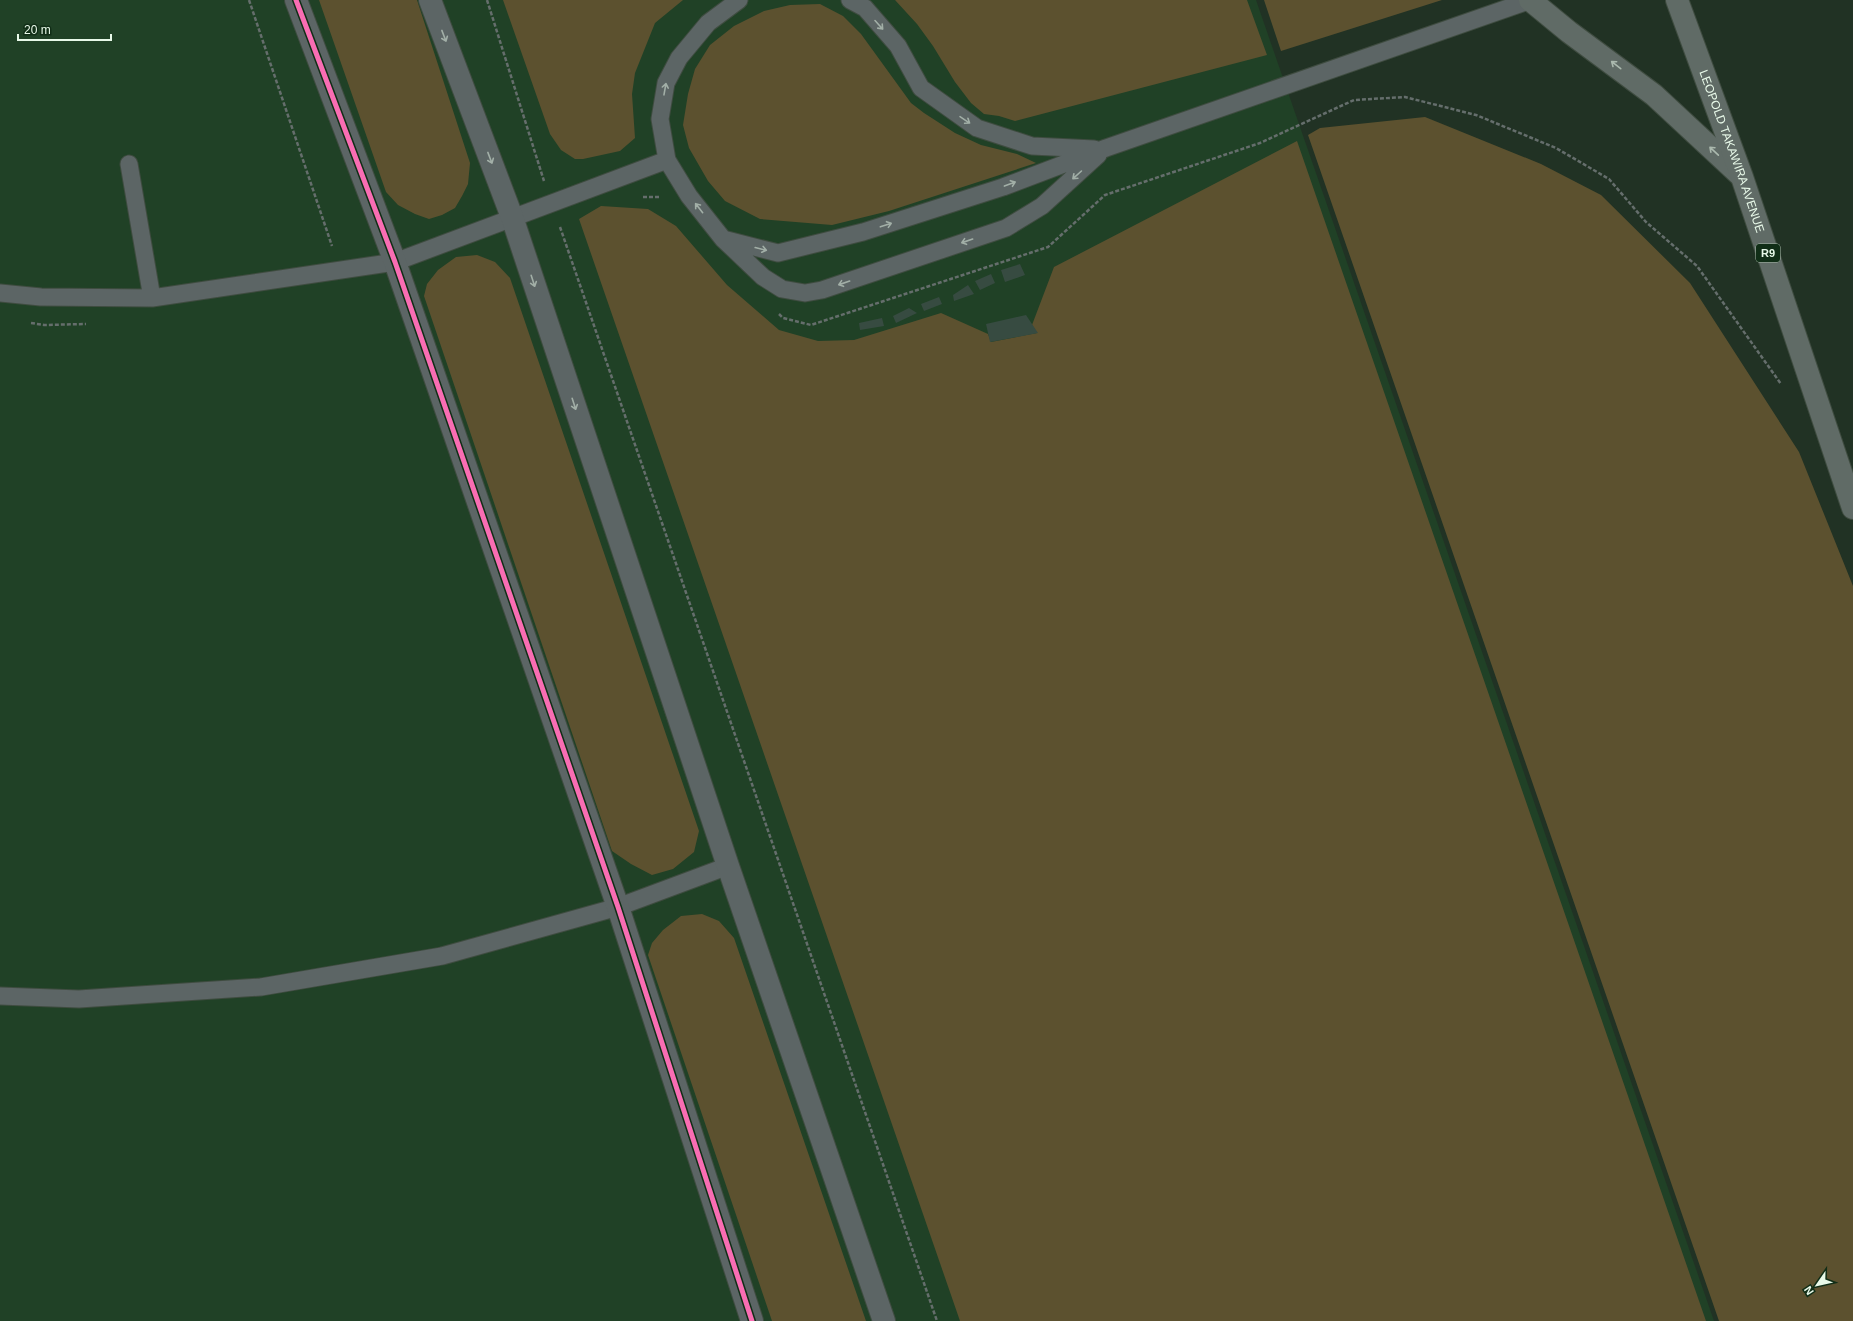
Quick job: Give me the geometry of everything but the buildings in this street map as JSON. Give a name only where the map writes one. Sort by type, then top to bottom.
[{"type":"highway","points":[[1530,0],[1568,32],[1610,61],[1654,95],[1742,177]]},
{"type":"highway","name":"LEOPOLD TAKAWIRA AVENUE","points":[[1677,0],[1742,177],[1853,508]]},
{"type":"street","points":[[296,0],[395,262],[618,907],[752,1321]]},
{"type":"street","points":[[430,0],[512,217],[728,866],[884,1321]]},
{"type":"lane","points":[[739,0],[708,24],[679,58],[666,83],[660,119],[667,160],[689,196],[723,239],[763,277],[782,289],[804,293],[822,290],[1006,228],[1042,206],[1106,148]]},
{"type":"lane","points":[[850,0],[865,8],[898,46],[921,88],[976,128],[1032,146],[1106,148]]},
{"type":"lane","points":[[723,239],[778,253],[863,232],[1003,187],[1106,148],[1530,0]]},
{"type":"lane","points":[[0,293],[41,297],[152,298],[395,262],[667,160]]},
{"type":"lane","points":[[130,164],[152,298]]},
{"type":"lane","points":[[0,996],[79,999],[262,987],[442,956],[618,907],[728,866]]},
{"type":"path","points":[[249,0],[340,270]]},
{"type":"path","points":[[487,0],[552,203],[937,1321]]},
{"type":"path","points":[[778,313],[783,318],[811,325],[1048,247],[1105,194],[1260,144],[1354,100],[1405,97],[1476,115],[1556,148],[1609,179],[1646,222],[1697,266],[1783,386]]},
{"type":"path","points":[[641,197],[664,197]]},
{"type":"shaded area","points":[[0,0],[1256,0],[1714,1321],[0,1321]]},
{"type":"shaded area","points":[[319,0],[417,0],[470,163],[468,184],[455,208],[442,215],[429,219],[415,214],[398,205],[386,192]]},
{"type":"shaded area","points":[[503,0],[683,0],[655,23],[635,73],[632,94],[635,138],[620,151],[583,159],[575,159],[561,150],[550,134]]},
{"type":"shaded area","points":[[895,0],[1247,0],[1267,55],[1015,121],[999,116],[984,114],[971,103],[955,82],[933,46],[917,24]]},
{"type":"shaded area","points":[[1264,0],[1442,0],[1281,51]]},
{"type":"shaded area","points":[[820,4],[843,16],[861,34],[911,103],[924,113],[955,133],[981,145],[1017,154],[1036,163],[889,211],[832,225],[760,219],[725,201],[708,181],[689,148],[683,125],[688,94],[695,69],[710,45],[734,26],[764,11],[790,5]]},
{"type":"shaded area","points":[[1425,117],[1541,164],[1601,195],[1690,283],[1799,452],[1853,586],[1853,1321],[1719,1321],[1308,135],[1320,128]]},
{"type":"shaded area","points":[[1297,141],[1706,1321],[960,1321],[579,219],[601,206],[648,209],[676,226],[727,285],[779,330],[818,341],[854,340],[941,313],[988,334],[991,342],[1037,333],[1032,325],[1054,267]]},
{"type":"shaded area","points":[[477,255],[495,262],[510,278],[699,831],[694,852],[673,869],[652,875],[631,864],[612,851],[424,296],[427,284],[438,270],[456,257]]},
{"type":"shaded area","points":[[702,914],[719,921],[734,938],[866,1321],[772,1321],[648,955],[652,943],[663,930],[681,916]]},
{"type":"cycle path","points":[[296,0],[395,262],[618,907],[752,1321]]}]
